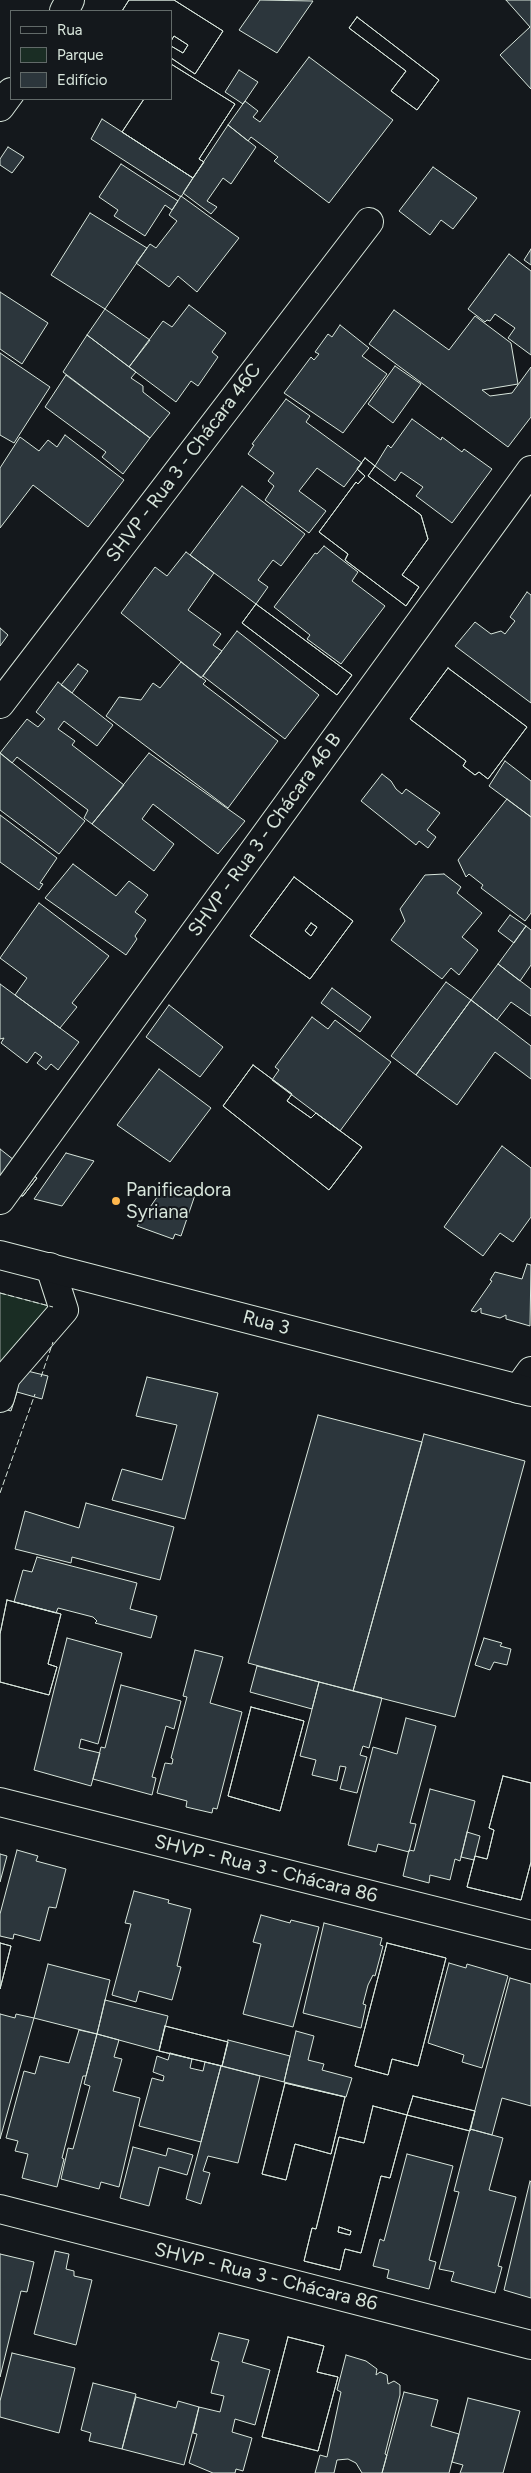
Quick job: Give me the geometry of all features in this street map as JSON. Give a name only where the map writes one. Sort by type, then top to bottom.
[{"type":"street","points":[[0,107],[10,93]]},
{"type":"street","name":"SHVP - Rua 3 - Chácara 46C","points":[[0,704],[369,222]]},
{"type":"street","name":"SHVP - Rua 3 - Chácara 46 B","points":[[0,1200],[531,470]]},
{"type":"street","name":"Rua 3","points":[[0,1255],[526,1384]]},
{"type":"street","points":[[0,1398],[6,1377],[64,1310],[50,1266]]},
{"type":"street","name":"SHVP - Rua 3 - Chácara 86","points":[[0,1802],[531,1935]]},
{"type":"street","name":"SHVP - Rua 3 - Chácara 86","points":[[0,2209],[531,2345]]},
{"type":"green space","points":[[0,1293],[64,1310],[0,1398]]},
{"type":"building","points":[[129,0],[174,0],[223,31],[195,74],[172,59],[172,47],[183,53],[188,45],[174,36],[172,39],[172,10],[123,10]]},
{"type":"building","points":[[129,0],[174,0],[223,31],[195,74],[172,59],[172,47],[183,53],[188,45],[174,36],[172,39],[172,10],[123,10]]},
{"type":"building","points":[[260,0],[313,1],[277,53],[239,30]]},
{"type":"building","points":[[506,0],[531,0],[531,89],[500,55],[530,27]]},
{"type":"building","points":[[357,17],[439,80],[417,110],[391,91],[406,71],[349,28]]},
{"type":"building","points":[[357,17],[439,80],[417,110],[391,91],[406,71],[349,28]]},
{"type":"building","points":[[309,57],[393,120],[329,203],[274,161],[278,157],[251,137],[248,141],[228,125],[245,101],[258,111],[253,117],[260,122]]},
{"type":"building","points":[[172,65],[235,104],[199,159],[204,162],[193,178],[122,132],[143,100],[172,100]]},
{"type":"building","points":[[172,65],[235,104],[199,159],[204,162],[193,178],[122,132],[143,100],[172,100]]},
{"type":"building","points":[[239,70],[258,82],[243,104],[225,92]]},
{"type":"building","points":[[102,119],[193,178],[181,197],[91,139]]},
{"type":"building","points":[[228,125],[256,147],[231,184],[223,178],[207,201],[217,207],[211,214],[183,193]]},
{"type":"building","points":[[8,147],[24,157],[12,173],[0,165],[0,159]]},
{"type":"building","points":[[121,164],[178,201],[172,210],[165,205],[145,236],[114,216],[118,210],[99,197]]},
{"type":"building","points":[[433,167],[477,198],[453,229],[441,220],[430,235],[399,211]]},
{"type":"building","points":[[181,196],[239,238],[197,292],[178,276],[169,287],[136,263],[150,244],[156,248],[177,221],[169,215]]},
{"type":"building","points":[[90,213],[147,248],[105,309],[51,275]]},
{"type":"building","points":[[531,249],[531,265],[524,260]]},
{"type":"building","points":[[509,254],[531,271],[531,355],[508,338],[515,328],[495,314],[490,321],[487,320],[485,322],[468,309]]},
{"type":"building","points":[[0,292],[48,323],[22,364],[0,349]]},
{"type":"building","points":[[189,305],[226,333],[212,352],[218,357],[198,386],[191,381],[176,402],[129,367],[163,321],[172,327]]},
{"type":"building","points":[[105,309],[150,340],[129,367],[87,335]]},
{"type":"building","points":[[394,310],[449,350],[475,316],[511,343],[518,384],[482,390],[490,396],[512,393],[531,367],[531,417],[508,447],[369,344]]},
{"type":"building","points":[[340,325],[369,348],[362,356],[387,374],[343,433],[284,393],[311,357],[314,360],[319,354],[315,352],[328,334],[332,337]]},
{"type":"building","points":[[87,335],[136,372],[131,378],[143,386],[143,392],[170,413],[150,438],[63,372]]},
{"type":"building","points":[[0,353],[50,387],[14,443],[0,435]]},
{"type":"building","points":[[395,366],[421,384],[393,423],[368,404]]},
{"type":"building","points":[[66,375],[150,438],[123,474],[102,457],[106,452],[45,407]]},
{"type":"building","points":[[286,399],[310,416],[306,422],[362,463],[344,487],[317,468],[299,491],[326,511],[309,533],[265,500],[274,486],[268,481],[274,473],[248,454],[254,445],[252,444]]},
{"type":"building","points":[[412,419],[441,440],[442,437],[462,452],[464,449],[492,469],[452,523],[416,496],[423,487],[401,472],[395,481],[375,466],[388,445],[391,448]]},
{"type":"building","points":[[65,435],[124,480],[88,527],[33,485],[0,528],[0,468],[20,437],[39,451],[48,440],[57,447]]},
{"type":"building","points":[[365,458],[375,466],[368,476],[421,515],[428,539],[402,575],[419,587],[406,606],[345,560],[348,554],[319,532],[356,482],[358,484],[365,476],[357,469]]},
{"type":"building","points":[[365,458],[375,466],[368,476],[421,515],[428,539],[402,575],[419,587],[406,606],[345,560],[348,554],[319,532],[356,482],[358,484],[365,476],[357,469]]},
{"type":"building","points":[[242,486],[305,534],[281,566],[273,560],[258,580],[268,587],[256,604],[190,555]]},
{"type":"building","points":[[324,546],[358,572],[352,581],[385,606],[341,664],[307,639],[310,635],[274,607],[315,553],[317,554]]},
{"type":"building","points":[[186,552],[214,573],[188,610],[221,634],[213,645],[222,651],[201,678],[121,613],[155,567],[167,576]]},
{"type":"building","points":[[527,592],[531,595],[531,703],[455,646],[475,622],[491,634],[501,631],[505,634],[515,621],[510,617]]},
{"type":"building","points":[[256,604],[352,675],[337,695],[242,623]]},
{"type":"building","points":[[256,604],[352,675],[337,695],[242,623]]},
{"type":"building","points":[[0,628],[8,635],[0,646]]},
{"type":"building","points":[[237,631],[319,695],[285,739],[203,676]]},
{"type":"building","points":[[181,662],[206,681],[203,684],[278,741],[228,808],[106,716],[119,697],[141,700],[153,683],[160,688]]},
{"type":"building","points":[[78,664],[88,671],[72,693],[61,685]]},
{"type":"building","points":[[448,668],[527,727],[488,779],[479,772],[475,775],[463,766],[466,761],[410,719]]},
{"type":"building","points":[[448,668],[527,727],[488,779],[479,772],[475,775],[463,766],[466,761],[410,719]]},
{"type":"building","points":[[58,682],[113,725],[97,746],[64,721],[58,729],[75,741],[72,745],[124,785],[92,824],[84,818],[88,810],[17,757],[12,763],[0,753],[27,719],[38,727],[45,719],[36,712]]},
{"type":"building","points":[[0,753],[85,821],[59,854],[0,810]]},
{"type":"building","points":[[149,753],[245,821],[218,854],[153,804],[142,819],[174,844],[154,871],[92,824]]},
{"type":"building","points":[[505,761],[531,781],[531,817],[489,786]]},
{"type":"building","points":[[382,774],[402,794],[406,789],[440,813],[427,830],[436,837],[428,848],[419,841],[416,845],[361,801]]},
{"type":"building","points":[[507,799],[531,817],[531,913],[525,921],[481,888],[483,885],[469,874],[466,877],[458,860]]},
{"type":"building","points":[[0,815],[57,858],[40,883],[43,884],[39,890],[0,862]]},
{"type":"building","points":[[73,864],[116,896],[129,881],[148,895],[135,912],[146,920],[135,936],[137,939],[126,955],[45,898]]},
{"type":"building","points":[[444,874],[461,887],[457,893],[482,913],[462,937],[478,950],[459,975],[451,968],[442,979],[391,940],[405,921],[400,909],[425,875]]},
{"type":"building","points":[[294,877],[353,921],[310,979],[250,936]],"holes":[[[311,923],[317,927],[311,936],[305,931]]]},
{"type":"building","points":[[294,877],[353,921],[310,979],[250,936]],"holes":[[[311,923],[317,927],[311,936],[305,931]]]},
{"type":"building","points":[[39,903],[109,956],[72,1003],[77,1007],[60,1028],[15,995],[27,978],[0,958]]},
{"type":"building","points":[[510,915],[526,926],[514,943],[498,931]]},
{"type":"building","points":[[526,926],[531,930],[531,965],[520,981],[498,964]]},
{"type":"building","points":[[498,964],[531,989],[531,1016],[511,1002],[497,1020],[471,1000]]},
{"type":"building","points":[[446,982],[471,1000],[416,1075],[391,1056]]},
{"type":"building","points":[[0,984],[79,1042],[58,1070],[51,1064],[46,1070],[37,1063],[42,1057],[35,1052],[27,1063],[1,1043],[4,1038],[0,1039]]},
{"type":"building","points":[[332,988],[371,1017],[360,1032],[321,1003]]},
{"type":"building","points":[[471,1000],[531,1046],[531,1079],[495,1052],[457,1105],[416,1075]]},
{"type":"building","points":[[169,1005],[223,1047],[200,1077],[146,1037]]},
{"type":"building","points":[[312,1017],[328,1029],[335,1020],[391,1062],[340,1131],[272,1080],[279,1070],[275,1067]]},
{"type":"building","points":[[253,1065],[292,1094],[287,1101],[311,1118],[316,1113],[362,1147],[329,1190],[223,1106]]},
{"type":"building","points":[[253,1065],[292,1094],[287,1101],[311,1118],[316,1113],[362,1147],[329,1190],[223,1106]]},
{"type":"building","points":[[159,1069],[211,1108],[170,1162],[117,1125]]},
{"type":"building","points":[[502,1146],[531,1168],[531,1217],[513,1242],[500,1233],[483,1256],[444,1227]]},
{"type":"building","points":[[0,1149],[33,1175],[0,1191]]},
{"type":"building","points":[[66,1153],[94,1161],[62,1206],[34,1199]]},
{"type":"building","points":[[33,1175],[37,1178],[23,1196],[17,1195]]},
{"type":"building","points":[[33,1175],[37,1178],[23,1196],[17,1195]]},
{"type":"building","points":[[164,1187],[195,1195],[181,1236],[175,1234],[173,1239],[137,1226]]},
{"type":"building","points":[[527,1264],[531,1265],[530,1326],[506,1319],[506,1315],[500,1318],[481,1313],[481,1308],[476,1312],[471,1311],[492,1281],[490,1280],[495,1272],[522,1279]]},
{"type":"building","points":[[19,1369],[48,1376],[42,1399],[17,1392],[11,1411],[0,1408]]},
{"type":"building","points":[[147,1377],[218,1393],[185,1519],[112,1500],[122,1469],[162,1480],[177,1425],[136,1416]]},
{"type":"building","points":[[318,1415],[422,1442],[353,1691],[248,1663]]},
{"type":"building","points":[[424,1434],[525,1461],[455,1717],[353,1691]]},
{"type":"building","points":[[86,1503],[174,1527],[160,1580],[72,1557],[71,1563],[15,1549],[25,1511],[79,1528]]},
{"type":"building","points":[[37,1557],[137,1583],[130,1609],[157,1616],[151,1638],[95,1623],[97,1621],[93,1617],[58,1608],[56,1613],[14,1602],[23,1570],[32,1572]]},
{"type":"building","points":[[7,1600],[61,1614],[48,1664],[57,1667],[49,1695],[0,1682],[0,1634]]},
{"type":"building","points":[[7,1600],[61,1614],[48,1664],[57,1667],[49,1695],[0,1682],[0,1634]]},
{"type":"building","points":[[67,1638],[122,1653],[98,1744],[81,1739],[79,1748],[100,1753],[91,1786],[34,1770]]},
{"type":"building","points":[[484,1638],[502,1643],[500,1646],[511,1649],[507,1665],[494,1662],[490,1670],[475,1665]]},
{"type":"building","points":[[195,1650],[223,1657],[210,1703],[242,1712],[217,1809],[213,1808],[212,1813],[186,1807],[187,1801],[157,1793],[165,1763],[172,1764],[173,1759],[171,1758],[187,1697],[183,1696]]},
{"type":"building","points":[[257,1666],[319,1682],[312,1709],[250,1692]]},
{"type":"building","points":[[319,1682],[382,1698],[369,1748],[363,1746],[360,1755],[367,1757],[357,1793],[340,1789],[346,1767],[340,1766],[337,1781],[312,1775],[316,1760],[300,1756]]},
{"type":"building","points":[[121,1685],[181,1701],[174,1729],[166,1726],[152,1777],[156,1778],[152,1795],[93,1779],[101,1747],[105,1748]]},
{"type":"building","points":[[251,1707],[304,1721],[280,1811],[228,1796]]},
{"type":"building","points":[[251,1707],[304,1721],[280,1811],[228,1796]]},
{"type":"building","points":[[406,1718],[436,1726],[410,1823],[416,1824],[409,1852],[378,1844],[376,1852],[348,1845],[373,1747],[397,1754]]},
{"type":"building","points":[[503,1776],[531,1783],[531,1862],[521,1900],[467,1887],[475,1856],[487,1859],[494,1830],[489,1828]]},
{"type":"building","points":[[503,1776],[531,1783],[531,1862],[521,1900],[467,1887],[475,1856],[487,1859],[494,1830],[489,1828]]},
{"type":"building","points":[[430,1789],[475,1801],[460,1861],[455,1859],[450,1880],[430,1875],[429,1883],[403,1876],[409,1850],[414,1851]]},
{"type":"building","points":[[467,1832],[480,1836],[474,1860],[461,1857]]},
{"type":"building","points":[[17,1850],[38,1856],[36,1861],[66,1869],[56,1908],[49,1907],[40,1941],[14,1934],[13,1939],[0,1936],[0,1914]]},
{"type":"building","points":[[0,1854],[7,1856],[0,1882]]},
{"type":"building","points":[[134,1891],[169,1900],[168,1903],[191,1909],[177,1966],[181,1967],[172,2000],[139,1991],[136,2002],[112,1995],[131,1924],[125,1923]]},
{"type":"building","points":[[261,1915],[290,1923],[291,1920],[319,1927],[293,2027],[243,2014],[261,1944],[253,1942]]},
{"type":"building","points":[[324,1923],[382,1938],[380,1945],[383,1946],[375,1976],[373,1975],[368,1985],[363,2004],[366,2005],[361,2028],[303,2013]]},
{"type":"building","points":[[0,1943],[11,1946],[0,1989]]},
{"type":"building","points":[[0,1943],[11,1946],[0,1989]]},
{"type":"building","points":[[387,1943],[446,1958],[418,2066],[392,2059],[388,2075],[355,2066]]},
{"type":"building","points":[[387,1943],[446,1958],[418,2066],[392,2059],[388,2075],[355,2066]]},
{"type":"building","points":[[449,1963],[466,1968],[467,1964],[508,1976],[482,2068],[462,2062],[464,2055],[428,2043]]},
{"type":"building","points":[[48,1964],[110,1980],[97,2034],[34,2018]]},
{"type":"building","points":[[510,1978],[531,1984],[531,2106],[502,2098],[492,2135],[470,2129]]},
{"type":"building","points":[[105,2000],[168,2016],[159,2051],[97,2034]]},
{"type":"building","points":[[0,2014],[15,2018],[16,2014],[34,2018],[0,2139]]},
{"type":"building","points":[[165,2026],[228,2042],[222,2066],[159,2051]]},
{"type":"building","points":[[165,2026],[228,2042],[222,2066],[159,2051]]},
{"type":"building","points":[[79,2030],[97,2034],[86,2076],[83,2076],[62,2158],[64,2159],[57,2187],[22,2178],[28,2154],[15,2151],[18,2141],[6,2138],[24,2071],[35,2074],[40,2056],[69,2063]]},
{"type":"building","points":[[296,2031],[314,2036],[308,2060],[324,2064],[322,2070],[352,2078],[346,2097],[284,2082]]},
{"type":"building","points":[[97,2034],[119,2040],[114,2057],[122,2059],[113,2091],[140,2098],[119,2187],[101,2182],[99,2189],[61,2179],[68,2148],[73,2149],[90,2086],[84,2084]]},
{"type":"building","points":[[228,2040],[290,2056],[284,2082],[222,2066]]},
{"type":"building","points":[[170,2053],[192,2059],[190,2068],[203,2071],[205,2062],[221,2066],[201,2142],[139,2126],[152,2078],[163,2081],[164,2076],[153,2072],[157,2056],[168,2060]]},
{"type":"building","points":[[221,2066],[260,2076],[238,2163],[208,2156],[203,2171],[210,2173],[201,2204],[186,2199]]},
{"type":"building","points":[[285,2083],[345,2097],[331,2154],[295,2144],[286,2180],[262,2174]]},
{"type":"building","points":[[285,2083],[345,2097],[331,2154],[295,2144],[286,2180],[262,2174]]},
{"type":"building","points":[[413,2096],[475,2111],[470,2131],[407,2115]]},
{"type":"building","points":[[413,2096],[475,2111],[470,2131],[407,2115]]},
{"type":"building","points":[[373,2106],[407,2115],[390,2178],[381,2176],[361,2253],[345,2249],[340,2270],[304,2261],[312,2228],[316,2229],[339,2137],[364,2143]],"holes":[[[339,2227],[351,2231],[350,2235],[338,2232]]]},
{"type":"building","points":[[373,2106],[407,2115],[390,2178],[381,2176],[361,2253],[345,2249],[340,2270],[304,2261],[312,2228],[316,2229],[339,2137],[364,2143]],"holes":[[[339,2227],[351,2231],[350,2235],[338,2232]]]},
{"type":"building","points":[[470,2129],[503,2138],[489,2190],[516,2197],[498,2266],[502,2267],[495,2293],[451,2281],[454,2272],[439,2269],[459,2192],[454,2191]]},
{"type":"building","points":[[133,2147],[166,2156],[168,2148],[193,2155],[187,2175],[159,2167],[149,2206],[120,2198]]},
{"type":"building","points":[[407,2154],[453,2166],[429,2260],[436,2262],[429,2289],[387,2278],[389,2270],[373,2266],[380,2239],[384,2241]]},
{"type":"building","points":[[531,2182],[531,2298],[504,2290]]},
{"type":"building","points":[[55,2251],[69,2254],[66,2269],[74,2271],[74,2276],[92,2280],[76,2345],[34,2334]]},
{"type":"building","points":[[0,2254],[34,2262],[27,2292],[21,2291],[0,2377]]},
{"type":"building","points":[[219,2333],[249,2340],[242,2362],[270,2370],[255,2425],[235,2419],[232,2432],[252,2438],[243,2471],[236,2469],[235,2473],[213,2473],[189,2463],[197,2434],[193,2433],[199,2407],[220,2412],[224,2396],[211,2393],[219,2362],[211,2360]]},
{"type":"building","points":[[288,2337],[324,2346],[317,2372],[338,2377],[318,2451],[262,2437]]},
{"type":"building","points":[[288,2337],[324,2346],[317,2372],[338,2377],[318,2451],[262,2437]]},
{"type":"building","points":[[12,2353],[75,2368],[59,2433],[0,2417],[0,2401]]},
{"type":"building","points":[[346,2355],[366,2361],[377,2369],[376,2375],[380,2372],[387,2375],[388,2384],[394,2381],[400,2385],[400,2395],[382,2473],[362,2473],[356,2463],[348,2459],[337,2460],[334,2473],[315,2473],[320,2455],[327,2457],[341,2392],[337,2390]]},
{"type":"building","points":[[93,2383],[136,2394],[122,2449],[89,2441],[91,2433],[81,2430]]},
{"type":"building","points":[[404,2392],[438,2400],[431,2426],[459,2434],[449,2473],[382,2473]]},
{"type":"building","points":[[136,2397],[176,2408],[178,2401],[199,2407],[184,2465],[122,2449]]},
{"type":"building","points":[[468,2398],[520,2411],[503,2473],[460,2473],[463,2465],[452,2462]]},
{"type":"fence","points":[[0,1293],[53,1307]]},
{"type":"fence","points":[[41,1377],[53,1342]]},
{"type":"fence","points":[[0,1493],[35,1394]]},
{"type":"place","name":"Panificadora Syriana","points":[[116,1201]]}]
